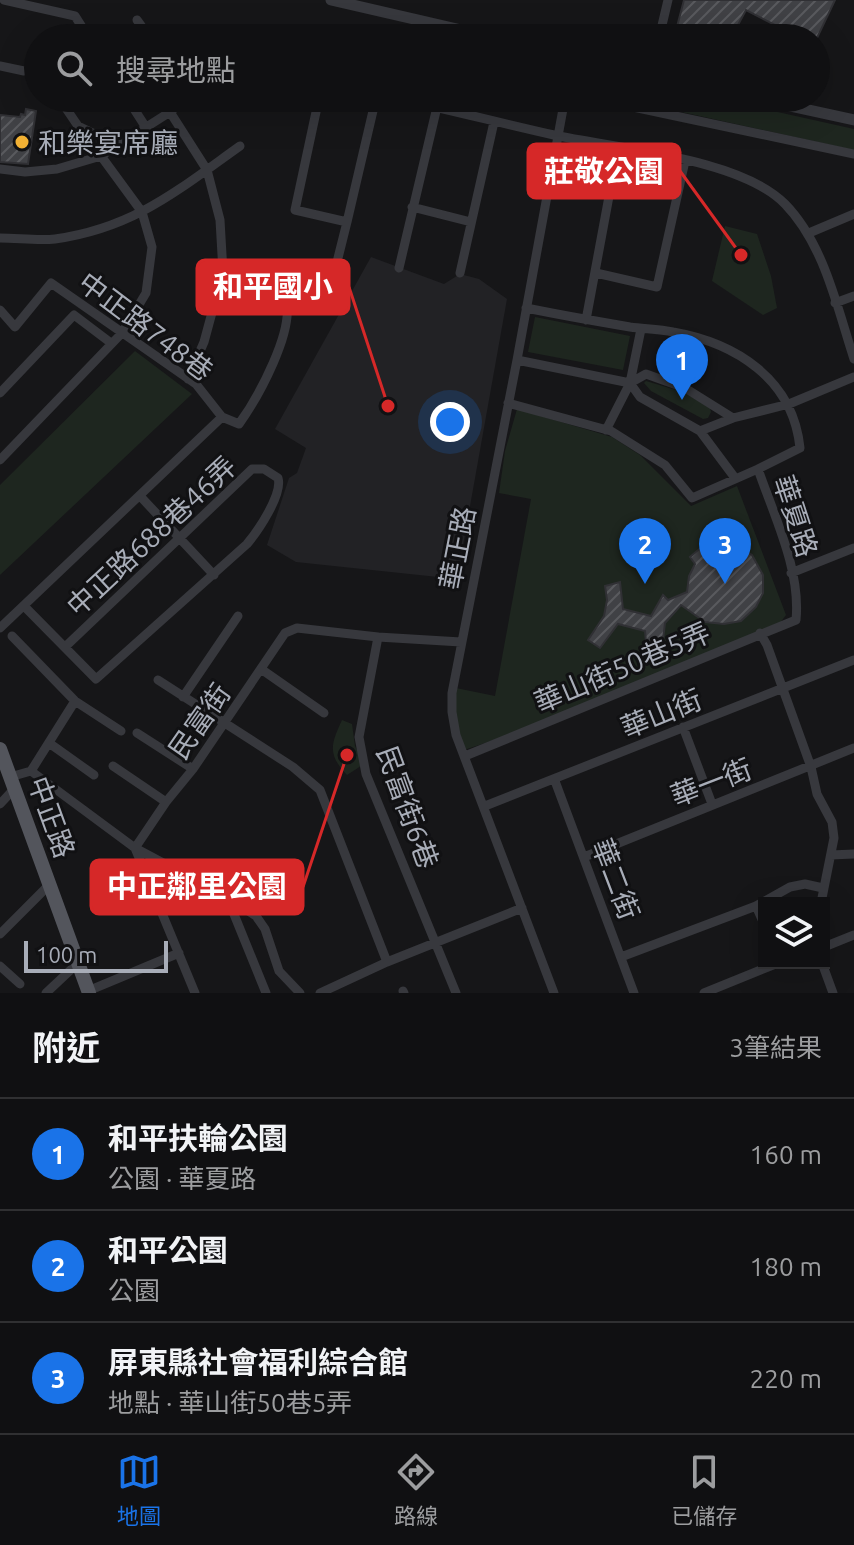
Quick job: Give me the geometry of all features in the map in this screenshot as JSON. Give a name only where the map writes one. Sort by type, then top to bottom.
[{"type":"main road","name":"中正路","points":[[0,749],[88,992]]},
{"type":"street","points":[[4,0],[75,16],[80,24]]},
{"type":"street","points":[[331,0],[435,24]]},
{"type":"street","points":[[662,24],[668,0]]},
{"type":"street","points":[[137,20],[140,24]]},
{"type":"street","points":[[0,66],[24,71]]},
{"type":"street","points":[[68,112],[78,126],[120,146]]},
{"type":"street","points":[[136,112],[145,126]]},
{"type":"street","points":[[0,169],[25,172],[57,169],[101,156],[170,112],[207,170],[220,220],[223,272],[204,342],[188,379]]},
{"type":"street","points":[[316,112],[295,210],[347,222]]},
{"type":"street","points":[[334,274],[373,112]]},
{"type":"street","points":[[399,268],[436,112]]},
{"type":"street","points":[[456,112],[685,161],[740,176],[766,188],[809,233],[854,359]]},
{"type":"street","name":"華正路","points":[[554,993],[465,756],[452,712],[452,693],[562,112]]},
{"type":"street","points":[[657,112],[854,154]]},
{"type":"street","points":[[818,112],[854,120]]},
{"type":"street","points":[[460,273],[494,122]]},
{"type":"street","points":[[0,238],[53,239],[116,226],[171,197],[240,146]]},
{"type":"street","points":[[586,320],[618,148]]},
{"type":"street","points":[[0,460],[122,333],[146,293],[152,247],[142,212],[101,156]]},
{"type":"street","points":[[596,273],[657,287],[685,161]]},
{"type":"street","points":[[412,207],[471,222]]},
{"type":"street","points":[[809,233],[854,214]]},
{"type":"street","name":"中正路748巷","points":[[0,310],[15,327],[51,283],[196,384],[222,417],[239,424],[259,395],[280,343],[288,306],[285,298],[237,275],[223,272]]},
{"type":"street","points":[[835,303],[854,296]]},
{"type":"street","points":[[526,308],[641,329],[672,331],[714,342],[736,352],[760,370],[789,404],[798,431],[800,448],[758,469]]},
{"type":"street","points":[[0,393],[74,315],[111,343]]},
{"type":"street","points":[[606,430],[630,383],[641,329]]},
{"type":"street","name":"華夏路","points":[[517,360],[630,383],[640,397],[700,431],[735,478],[758,469],[791,573],[798,602],[796,620]]},
{"type":"street","points":[[630,383],[646,374],[685,388],[733,418]]},
{"type":"street","points":[[700,431],[733,418],[789,404],[854,377]]},
{"type":"street","points":[[508,403],[606,430],[665,465],[692,498],[735,478]]},
{"type":"street","points":[[0,628],[222,417]]},
{"type":"street","name":"中正路688巷46弄","points":[[252,469],[264,469],[278,478],[280,488],[258,530],[214,575],[96,679],[65,647],[252,469]]},
{"type":"street","points":[[140,496],[214,575]]},
{"type":"street","points":[[791,573],[854,548]]},
{"type":"street","points":[[24,606],[65,647]]},
{"type":"street","points":[[183,697],[238,616]]},
{"type":"street","name":"華山街50巷5弄","points":[[465,756],[796,620]]},
{"type":"street","name":"民富街","points":[[135,848],[285,633],[297,628],[461,642]]},
{"type":"street","points":[[760,633],[811,767],[817,794],[832,822],[834,838],[822,897]]},
{"type":"street","points":[[12,636],[75,701],[121,731]]},
{"type":"street","name":"民富街6巷","points":[[378,637],[359,737],[366,774],[456,993]]},
{"type":"street","name":"華山街","points":[[485,806],[555,781],[854,660]]},
{"type":"street","points":[[261,669],[324,713]]},
{"type":"street","points":[[158,680],[293,767],[320,790],[387,962]]},
{"type":"street","points":[[0,804],[12,783],[31,771],[75,701]]},
{"type":"street","points":[[683,727],[712,804]]},
{"type":"street","points":[[137,733],[193,769]]},
{"type":"street","points":[[49,743],[94,775]]},
{"type":"street","name":"華一街","points":[[584,857],[854,748]]},
{"type":"street","points":[[113,766],[166,802]]},
{"type":"street","points":[[31,771],[135,848],[256,916],[265,929],[279,971],[300,993]]},
{"type":"street","name":"華二街","points":[[555,781],[634,993]]},
{"type":"street","points":[[135,848],[195,993]]},
{"type":"street","points":[[831,855],[854,854]]},
{"type":"street","points":[[621,957],[756,906],[790,887],[805,884],[823,888]]},
{"type":"street","points":[[0,934],[49,885]]},
{"type":"street","points":[[227,897],[266,993]]},
{"type":"street","points":[[756,906],[758,910]]},
{"type":"street","points":[[320,993],[387,962],[522,908]]},
{"type":"street","points":[[830,945],[854,935]]},
{"type":"street","points":[[88,992],[179,953]]},
{"type":"street","points":[[46,993],[78,963]]},
{"type":"street","points":[[1,969],[20,984]]},
{"type":"street","points":[[704,993],[763,969]]},
{"type":"street","points":[[824,969],[833,993]]},
{"type":"shaded area","points":[[682,112],[778,112],[854,129],[854,150]]},
{"type":"shaded area","points":[[725,226],[757,234],[771,276],[777,308],[763,315],[712,281]]},
{"type":"shaded area","points":[[371,257],[444,284],[460,274],[479,279],[507,299],[457,579],[296,562],[267,545],[289,478],[297,473],[306,448],[275,429]]},
{"type":"shaded area","points":[[535,317],[630,336],[623,370],[528,352]]},
{"type":"shaded area","points":[[135,351],[192,394],[0,575],[0,485]]},
{"type":"shaded area","points":[[644,383],[683,392],[710,408],[708,418],[703,419],[651,391]]},
{"type":"shaded area","points":[[517,409],[612,437],[640,455],[691,506],[737,486],[786,615],[780,623],[521,731],[464,750],[455,724],[456,688],[495,696],[531,499],[499,493],[505,451]]},
{"type":"shaded area","points":[[342,720],[352,724],[355,746],[364,764],[347,775],[336,761],[333,749]]},
{"type":"building","points":[[684,0],[835,0],[824,24],[773,24],[746,10],[738,24],[678,24]]},
{"type":"building","name":"和樂宴席廳","points":[[26,112],[36,112],[28,164],[0,162],[0,115],[25,115]]},
{"type":"building","points":[[709,541],[735,545],[752,555],[763,575],[763,593],[756,607],[741,621],[724,624],[705,622],[681,605],[665,623],[663,640],[666,655],[648,664],[645,631],[618,624],[600,648],[588,640],[604,616],[607,600],[605,586],[620,582],[623,609],[651,616],[663,595],[668,600],[687,592],[689,576],[695,564],[690,557]]},
{"type":"place","name":"和樂宴席廳","points":[[22,142]]},
{"type":"place","name":"莊敬公園","points":[[741,255]]},
{"type":"place","name":"和平扶輪公園","points":[[682,400]]},
{"type":"place","name":"和平國小","points":[[388,406]]},
{"type":"place","name":"和平公園","points":[[645,584]]},
{"type":"place","name":"屏東縣社會福利綜合館","points":[[725,584]]},
{"type":"place","name":"中正鄰里公園","points":[[347,755]]}]
